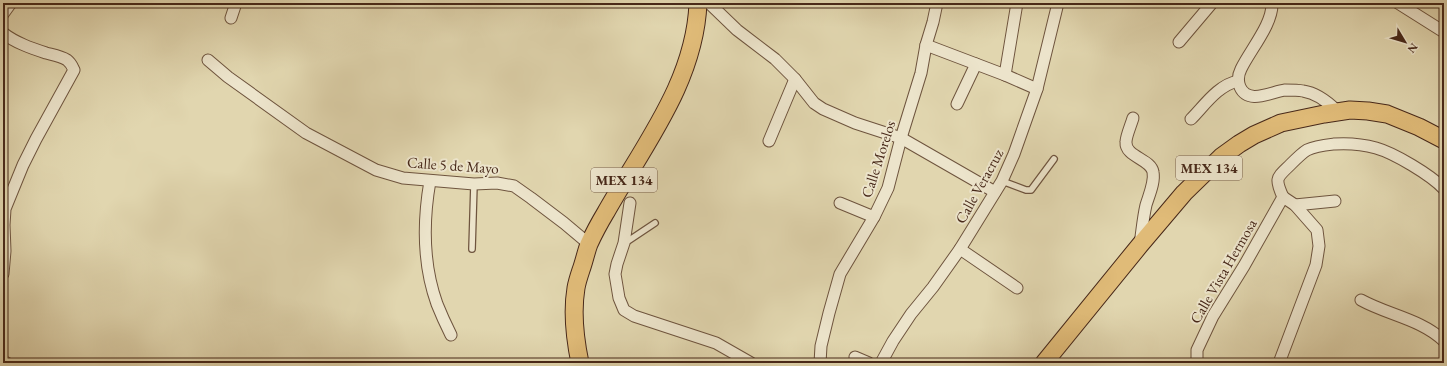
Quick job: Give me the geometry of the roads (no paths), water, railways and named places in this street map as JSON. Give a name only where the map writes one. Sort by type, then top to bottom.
[{"type":"main road","name":"MEX 134","points":[[580,363],[575,337],[574,313],[576,287],[589,244],[679,84],[688,61],[694,36],[698,3]]},
{"type":"main road","name":"MEX 134","points":[[1051,359],[1140,245],[1188,188],[1217,161],[1239,144],[1254,135],[1281,123],[1337,111],[1350,110],[1387,114],[1419,127],[1444,140]]},
{"type":"street","points":[[3,14],[12,3]]},
{"type":"street","points":[[231,18],[236,3]]},
{"type":"street","points":[[709,3],[737,30],[774,59],[795,79],[814,103],[823,110],[855,123],[901,138],[995,192]]},
{"type":"street","name":"Calle Morelos","points":[[820,363],[821,346],[840,274],[874,217],[888,188],[901,138],[921,73],[926,45],[937,3]]},
{"type":"street","points":[[1005,75],[1017,3]]},
{"type":"street","name":"Calle Veracruz","points":[[881,363],[893,341],[911,314],[933,287],[960,249],[1002,181],[1014,154],[1037,89],[1058,3]]},
{"type":"street","points":[[1179,42],[1212,3]]},
{"type":"street","points":[[1272,3],[1270,18],[1238,76],[1238,82],[1244,92],[1257,97],[1285,90],[1303,91],[1317,96],[1337,111]]},
{"type":"street","points":[[1398,3],[1444,32]]},
{"type":"street","points":[[3,33],[11,39],[24,45],[64,58],[72,64],[74,70],[23,165],[5,209],[5,251],[3,274]]},
{"type":"street","points":[[926,45],[1005,75],[1037,89]]},
{"type":"street","name":"Calle 5 de Mayo","points":[[208,60],[228,77],[306,133],[376,170],[403,178],[474,184],[497,183],[514,186],[553,214],[589,244]]},
{"type":"street","points":[[957,104],[976,64]]},
{"type":"street","points":[[769,141],[795,79]]},
{"type":"street","points":[[1191,120],[1214,95],[1228,84],[1238,82]]},
{"type":"street","points":[[1133,118],[1126,142],[1127,148],[1148,164],[1153,170],[1154,176],[1146,206],[1140,245]]},
{"type":"street","points":[[1279,363],[1316,265],[1319,246],[1317,230],[1296,205],[1283,197],[1277,185],[1277,180],[1280,175],[1308,150],[1323,145],[1351,143],[1378,148],[1424,173],[1444,189]]},
{"type":"street","points":[[430,181],[426,204],[425,227],[428,260],[437,302],[451,335]]},
{"type":"street","name":"Calle Vista Hermosa","points":[[1197,363],[1197,350],[1213,316],[1244,266],[1283,197]]},
{"type":"street","points":[[1296,205],[1335,201]]},
{"type":"street","points":[[630,203],[624,243],[615,274],[619,298],[624,310],[634,316],[716,343],[751,363]]},
{"type":"street","points":[[840,203],[874,217]]},
{"type":"street","points":[[960,249],[1017,288]]},
{"type":"street","points":[[1361,300],[1375,308],[1422,325],[1437,334],[1444,341]]},
{"type":"street","points":[[855,358],[869,363]]},
{"type":"street","points":[[3,361],[7,363]]},
{"type":"lane","points":[[1002,181],[1026,190],[1031,190],[1054,158]]},
{"type":"lane","points":[[472,250],[474,184]]},
{"type":"lane","points":[[624,243],[655,223]]}]
